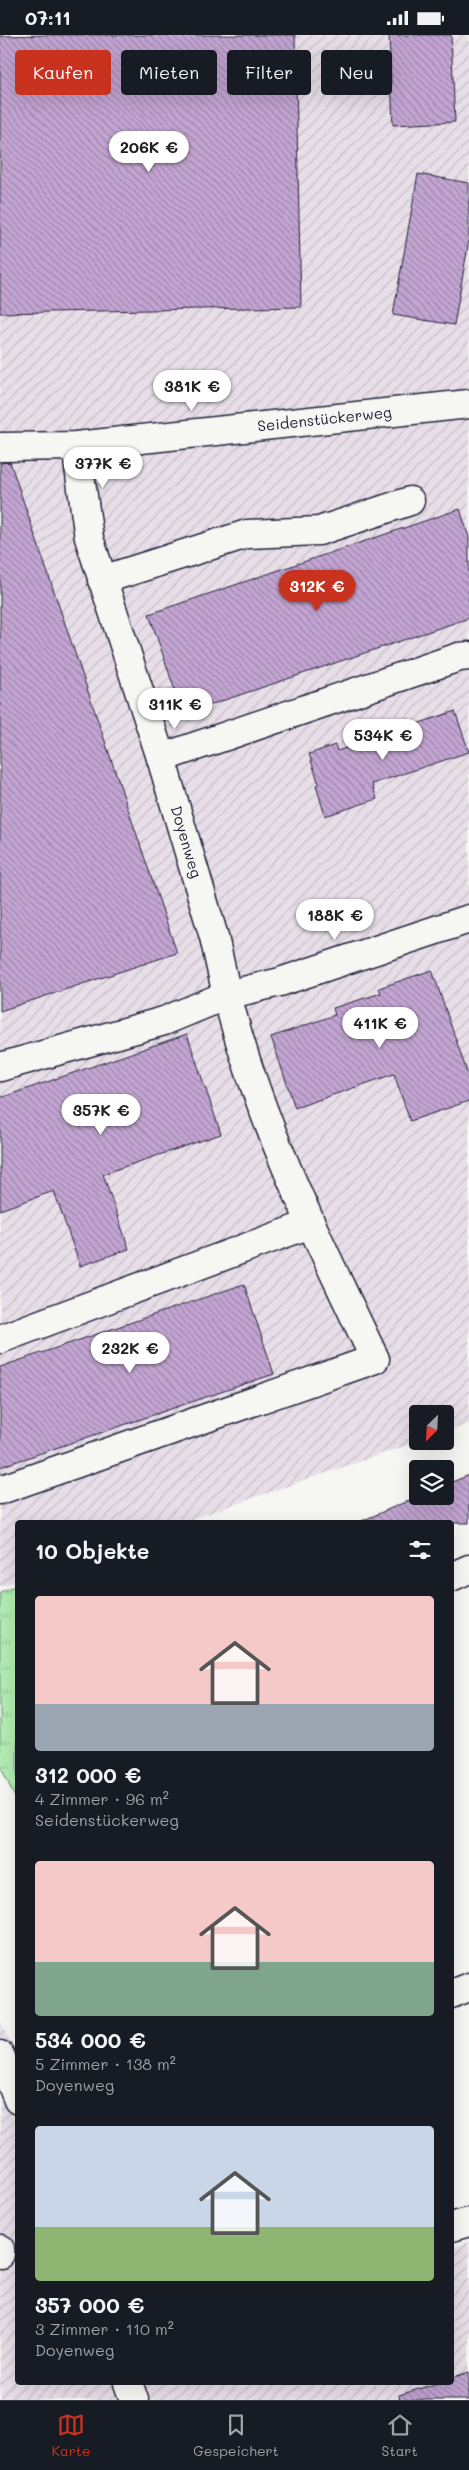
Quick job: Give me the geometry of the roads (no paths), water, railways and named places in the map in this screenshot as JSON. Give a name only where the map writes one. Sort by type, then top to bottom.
[{"type":"street","name":"Seidenstückerweg","points":[[0,447],[76,446],[469,404]]},
{"type":"street","name":"Doyenweg","points":[[0,1490],[375,1359],[299,1202],[237,1033],[214,937],[161,757],[89,538],[76,446]]},
{"type":"street","points":[[102,579],[248,534],[319,531],[410,501]]},
{"type":"street","points":[[161,757],[459,657],[469,657]]},
{"type":"street","points":[[0,1067],[164,1021],[228,995],[280,982],[469,919]]},
{"type":"street","points":[[0,1339],[310,1224]]},
{"type":"street","points":[[454,1576],[469,1569]]},
{"type":"street","points":[[454,1993],[469,1987]]},
{"type":"street","points":[[2,2067],[15,2094]]},
{"type":"street","points":[[454,2226],[469,2222]]},
{"type":"street","points":[[129,2385],[134,2400]]}]
